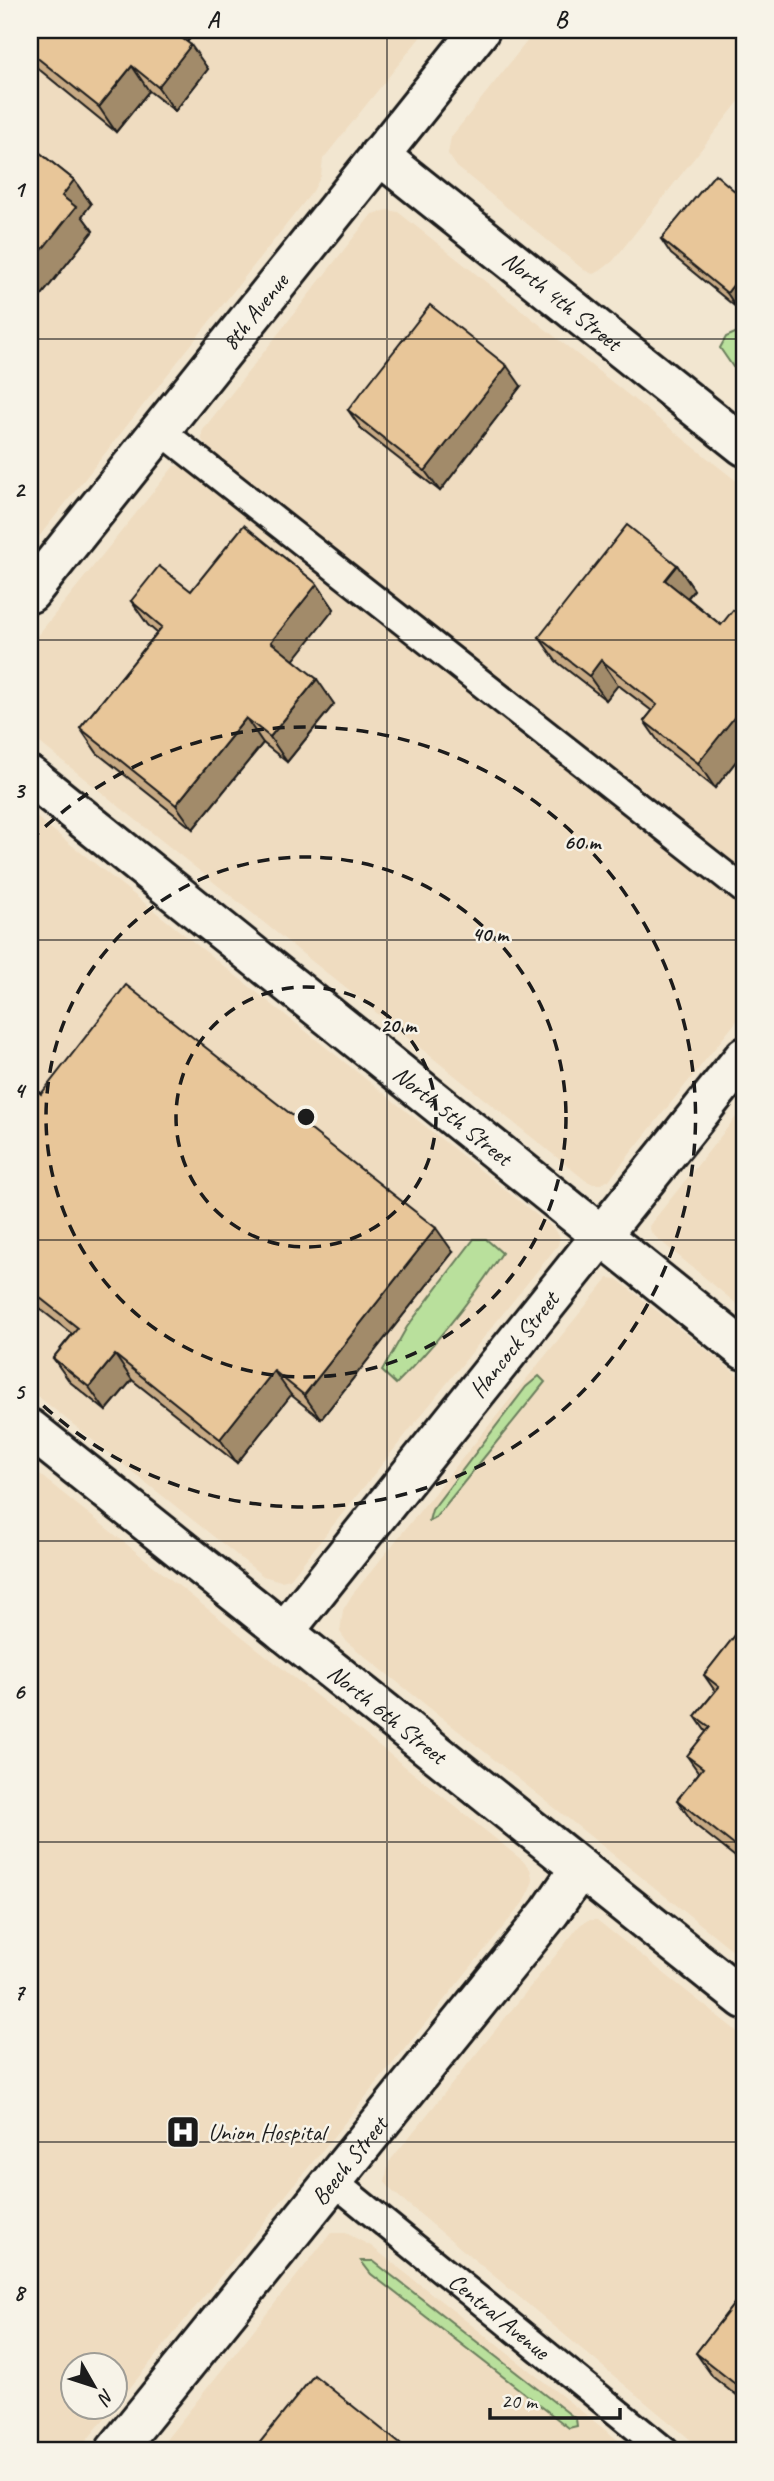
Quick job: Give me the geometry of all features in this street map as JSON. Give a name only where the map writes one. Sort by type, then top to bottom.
[{"type":"street","name":"8th Avenue","points":[[30,593],[480,30]]},
{"type":"street","name":"North 4th Street","points":[[379,155],[744,446]]},
{"type":"street","name":"North 5th Street","points":[[30,776],[744,1350]]},
{"type":"street","name":"Hancock Street","points":[[284,1632],[744,1057]]},
{"type":"street","name":"North 6th Street","points":[[30,1429],[744,1999]]},
{"type":"street","name":"Beech Street","points":[[115,2451],[550,1912],[580,1868]]},
{"type":"lane","points":[[160,430],[744,890]]},
{"type":"lane","name":"Central Avenue","points":[[333,2181],[665,2451]]},
{"type":"shaded area","points":[[30,30],[426,30],[323,159],[321,176],[313,191],[30,548]]},
{"type":"shaded area","points":[[536,30],[744,30],[744,95],[613,261],[593,274],[584,270],[457,167],[448,154],[451,137]]},
{"type":"shaded area","points":[[388,210],[398,212],[744,487],[744,876],[209,450],[202,440],[205,427],[372,214]]},
{"type":"shaded area","points":[[174,466],[191,468],[249,511],[744,906],[744,1012],[609,1180],[593,1184],[585,1180],[30,735],[30,645]]},
{"type":"shaded area","points":[[30,812],[552,1227],[560,1237],[558,1245],[290,1579],[281,1581],[263,1576],[30,1390]]},
{"type":"shaded area","points":[[744,1107],[744,1310],[652,1234],[649,1226]]},
{"type":"shaded area","points":[[608,1278],[617,1279],[744,1380],[744,1959],[347,1642],[340,1632],[343,1610],[352,1595]]},
{"type":"shaded area","name":"Union Hospital","points":[[30,1467],[522,1860],[530,1869],[533,1881],[526,1899],[130,2388],[130,2352],[60,2352],[60,2422],[102,2422],[78,2451],[30,2451]]},
{"type":"shaded area","points":[[588,1920],[597,1920],[744,2037],[744,2451],[704,2451],[391,2190],[385,2182],[389,2162],[580,1925]]},
{"type":"shaded area","points":[[331,2233],[346,2233],[371,2246],[632,2451],[157,2451]]},
{"type":"green space","points":[[744,329],[744,374],[733,367],[720,348],[726,337]]},
{"type":"green space","points":[[474,1239],[486,1239],[502,1253],[452,1321],[396,1384],[382,1371],[407,1327]]},
{"type":"green space","points":[[539,1376],[545,1382],[436,1517],[429,1521],[432,1510],[526,1387]]},
{"type":"green space","points":[[361,2261],[373,2261],[576,2419],[577,2426],[569,2428],[371,2274]]},
{"type":"building","points":[[30,30],[171,30],[191,45],[158,87],[132,66],[99,107],[30,52]]},
{"type":"building","points":[[30,145],[74,180],[62,196],[76,207],[30,265]]},
{"type":"building","points":[[715,174],[744,199],[744,271],[727,293],[661,239]]},
{"type":"building","points":[[430,305],[507,366],[425,471],[348,410]]},
{"type":"building","points":[[244,525],[317,584],[271,642],[317,679],[270,737],[246,718],[176,805],[80,728],[162,627],[131,601],[159,566],[191,591]]},
{"type":"building","points":[[627,525],[677,565],[665,580],[721,625],[733,610],[744,619],[744,705],[698,763],[644,721],[657,705],[601,660],[589,676],[539,637]]},
{"type":"building","points":[[126,985],[436,1228],[304,1395],[274,1371],[220,1439],[115,1355],[89,1387],[53,1358],[78,1328],[30,1290],[30,1084],[41,1094]]},
{"type":"building","points":[[744,1624],[744,1853],[677,1800],[703,1768],[687,1756],[710,1727],[695,1716],[719,1687],[704,1675]]},
{"type":"building","points":[[744,2291],[744,2391],[696,2353]]},
{"type":"building","points":[[314,2375],[409,2451],[253,2451]]},
{"type":"place","name":"Union Hospital","points":[[183,2132]]}]
